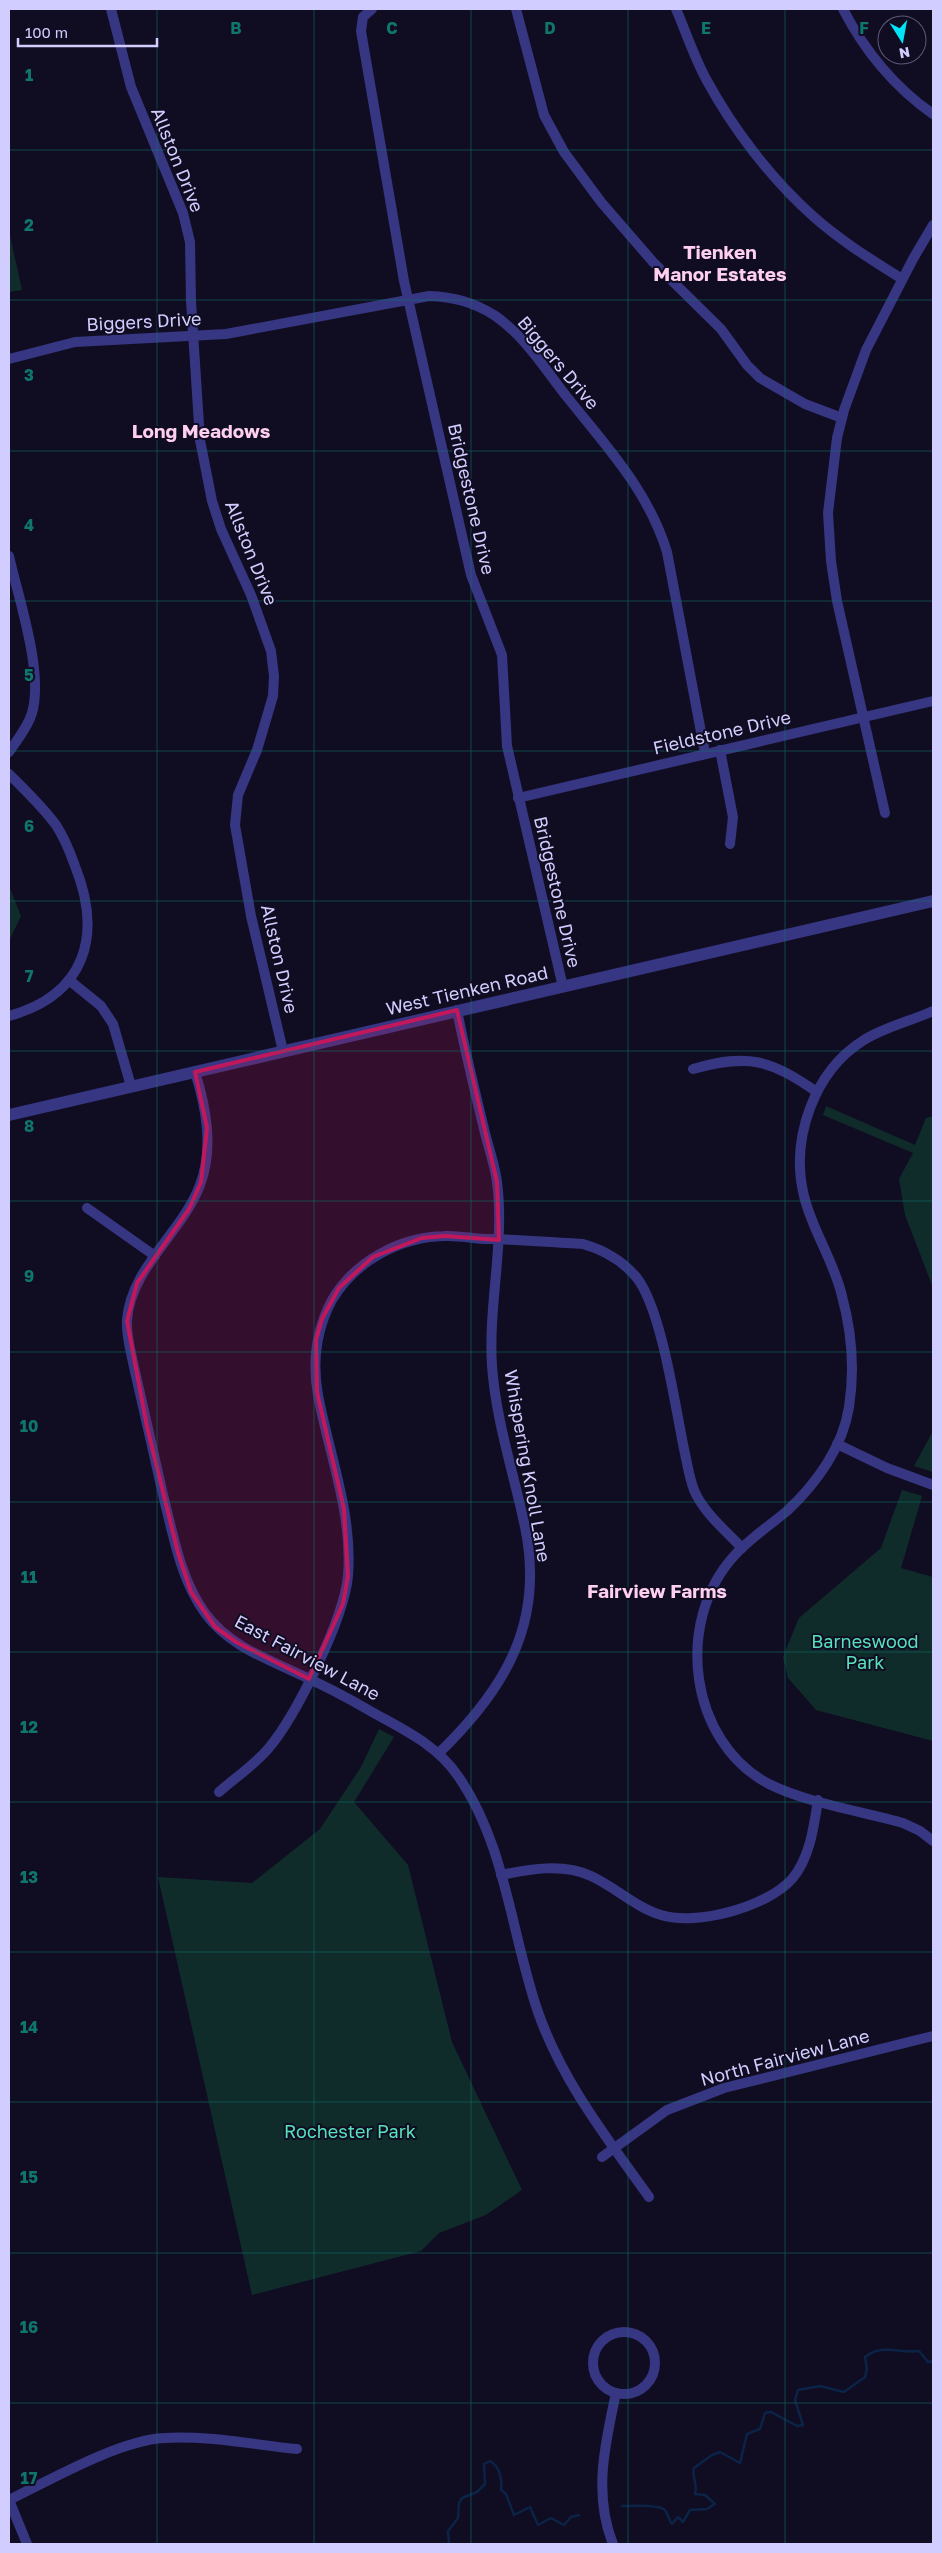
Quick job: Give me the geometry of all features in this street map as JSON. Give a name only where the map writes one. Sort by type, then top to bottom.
[{"type":"street","name":"Allston Drive","points":[[111,9],[131,87],[184,220],[192,261],[193,335],[200,440],[212,501],[221,529],[258,614],[271,651],[274,676],[273,696],[257,750],[238,796],[235,825],[252,916],[283,1051]]},
{"type":"street","points":[[516,9],[544,115],[564,152],[601,202],[653,262],[722,329],[747,364],[760,378],[805,404],[842,418]]},
{"type":"street","points":[[676,9],[706,79],[739,130],[779,182],[816,218],[853,248],[902,279]]},
{"type":"street","points":[[843,9],[867,49],[891,78],[933,114]]},
{"type":"street","name":"Bridgestone Drive","points":[[368,12],[361,31],[408,299],[471,575],[502,655],[507,746],[563,987]]},
{"type":"street","points":[[885,813],[837,601],[831,561],[828,513],[842,418],[866,350],[902,279],[933,225]]},
{"type":"street","name":"Biggers Drive","points":[[9,359],[75,342],[226,334],[288,324],[429,296],[463,300],[496,316],[528,347],[632,478],[651,512],[667,552],[705,753]]},
{"type":"street","points":[[9,556],[34,664],[35,688],[32,713],[9,752]]},
{"type":"street","name":"Fieldstone Drive","points":[[518,798],[933,701]]},
{"type":"street","points":[[720,750],[732,810],[730,844]]},
{"type":"street","points":[[9,774],[35,800],[56,826],[68,846],[83,885],[89,924],[85,947],[69,980],[61,991],[45,1003],[9,1016]]},
{"type":"street","name":"West Tienken Road","points":[[9,1115],[933,901]]},
{"type":"street","points":[[69,980],[102,1006],[113,1024],[131,1086]]},
{"type":"street","name":"Whispering Knoll Lane","points":[[439,1753],[483,1707],[500,1682],[512,1659],[529,1596],[529,1558],[525,1529],[499,1412],[492,1366],[499,1240],[497,1182],[457,1010]]},
{"type":"street","points":[[933,1011],[864,1040],[835,1068],[817,1092],[804,1120],[801,1166],[803,1195],[842,1293],[851,1338],[853,1369],[849,1408],[844,1432],[805,1494],[742,1548],[718,1578],[702,1615],[696,1639],[698,1676],[705,1704],[721,1740],[738,1761],[751,1772],[787,1791],[903,1823],[920,1831],[933,1841]]},
{"type":"street","points":[[693,1069],[719,1062],[755,1061],[778,1068],[817,1092]]},
{"type":"street","name":"East Fairview Lane","points":[[195,1072],[202,1094],[207,1128],[207,1149],[201,1182],[188,1209],[137,1283],[127,1321],[129,1341],[178,1553],[191,1592],[215,1627],[236,1642],[347,1696],[415,1735],[439,1753],[457,1774],[475,1804],[491,1840],[528,1982],[551,2046],[570,2082],[649,2197]]},
{"type":"street","points":[[87,1208],[155,1256]]},
{"type":"street","points":[[219,1792],[257,1760],[272,1743],[290,1716],[343,1604],[348,1576],[348,1548],[344,1509],[317,1392],[316,1340],[322,1318],[339,1288],[373,1257],[422,1238],[445,1236],[583,1244],[596,1248],[623,1264],[637,1279],[649,1299],[661,1342],[694,1490],[713,1517],[742,1548]]},
{"type":"street","points":[[837,1444],[887,1468],[933,1485]]},
{"type":"street","points":[[501,1875],[555,1868],[571,1870],[591,1876],[645,1908],[662,1915],[685,1919],[721,1913],[758,1902],[779,1891],[793,1878],[812,1838],[818,1800]]},
{"type":"street","name":"North Fairview Lane","points":[[602,2157],[667,2110],[724,2088],[933,2036]]},
{"type":"street","points":[[630,2333],[641,2336],[647,2342],[655,2360],[654,2370],[644,2386],[635,2392],[616,2393],[598,2381],[594,2371],[593,2360],[595,2350],[601,2341],[610,2335],[630,2333]]},
{"type":"street","points":[[613,2544],[605,2518],[602,2491],[603,2455],[616,2393]]},
{"type":"street","points":[[27,2544],[9,2500],[86,2463],[147,2440],[180,2438],[297,2449]]},
{"type":"highlighted area","points":[[457,1010],[497,1182],[499,1240],[445,1236],[422,1238],[373,1257],[339,1288],[322,1319],[316,1340],[317,1392],[344,1509],[348,1576],[343,1604],[309,1679],[236,1642],[215,1627],[191,1592],[178,1553],[147,1427],[127,1321],[137,1283],[189,1209],[201,1182],[207,1128],[195,1072]]},
{"type":"green space","points":[[9,231],[22,290],[9,292]]},
{"type":"green space","points":[[9,886],[21,916],[9,941]]},
{"type":"green space","points":[[826,1106],[915,1145],[926,1118],[933,1116],[933,1296],[932,1285],[905,1215],[899,1179],[913,1153],[823,1115]]},
{"type":"green space","points":[[933,1431],[933,1472],[914,1466]]},
{"type":"green space","name":"Barneswood Park","points":[[902,1490],[922,1496],[901,1568],[933,1577],[933,1741],[816,1710],[788,1678],[783,1657],[799,1618],[881,1548]]},
{"type":"green space","name":"Rochester Park","points":[[379,1729],[394,1737],[354,1802],[408,1865],[452,2042],[522,2190],[486,2215],[439,2233],[421,2251],[252,2295],[158,1877],[252,1883],[320,1829],[361,1767]]},
{"type":"waterway","points":[[622,2506],[662,2508],[672,2524],[678,2517],[683,2522],[690,2510],[707,2509],[715,2504],[705,2495],[695,2494],[694,2468],[712,2455],[720,2452],[740,2463],[747,2434],[760,2429],[765,2413],[771,2412],[797,2426],[803,2425],[795,2400],[798,2390],[820,2386],[844,2392],[865,2377],[867,2369],[865,2357],[878,2351],[919,2351],[928,2362],[933,2361]]},
{"type":"waterway","points":[[449,2544],[448,2531],[458,2518],[459,2503],[462,2498],[477,2492],[485,2484],[484,2464],[490,2461],[499,2470],[501,2490],[506,2494],[514,2515],[530,2507],[538,2525],[551,2518],[564,2525],[571,2517],[579,2515]]},
{"type":"district","name":"Tienken Manor Estates","points":[[720,263]]},
{"type":"district","name":"Long Meadows","points":[[201,431]]},
{"type":"district","name":"Fairview Farms","points":[[657,1591]]}]
